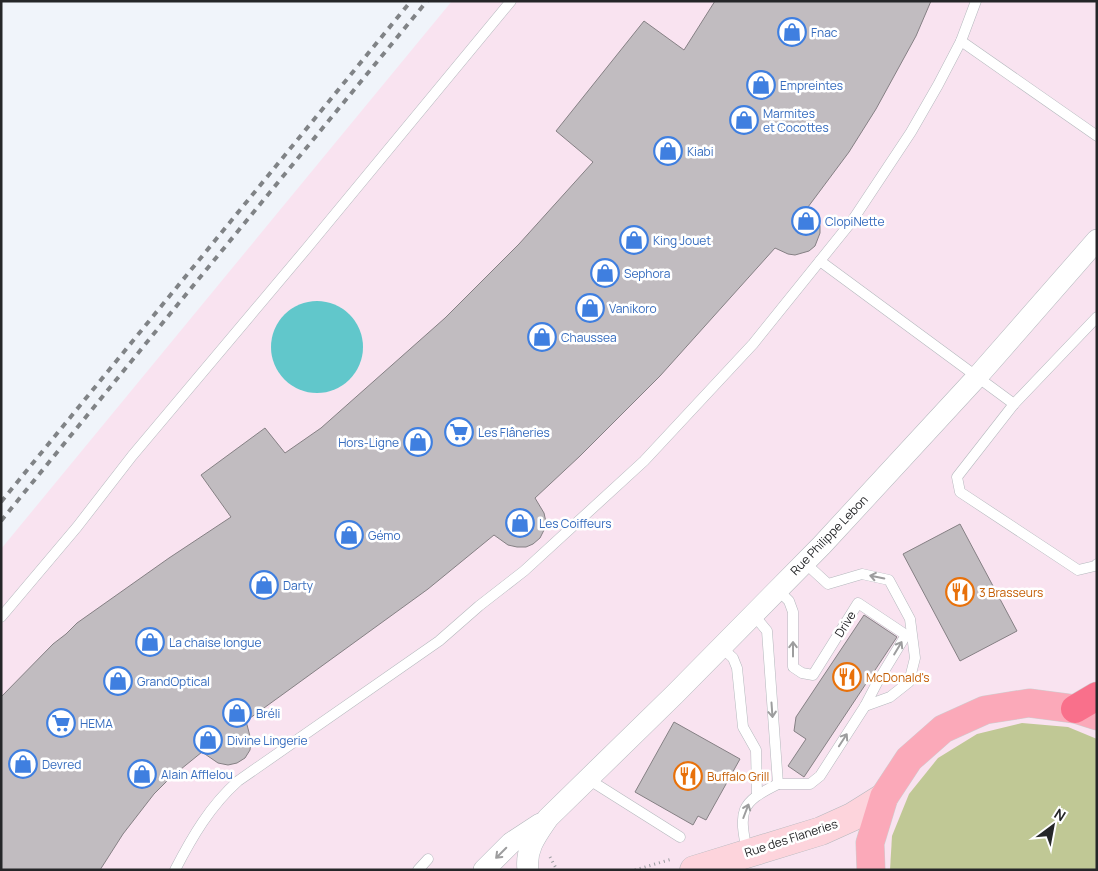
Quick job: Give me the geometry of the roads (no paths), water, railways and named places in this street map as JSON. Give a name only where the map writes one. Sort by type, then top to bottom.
[{"type":"main road","points":[[870,870],[870,843],[884,797],[909,759],[943,729],[984,710],[1029,703],[1089,707]]},
{"type":"street","name":"Rue Philippe Lebon","points":[[484,870],[511,843],[548,818],[754,614],[866,498],[977,377],[1097,240]]},
{"type":"street","name":"Rue des Flaneries","points":[[694,870],[747,852],[821,831],[847,819],[884,797]]},
{"type":"street","name":"Rue Philippe Lebon","points":[[528,870],[527,862],[532,840],[548,818]]},
{"type":"lane","points":[[1,618],[77,527],[132,456],[301,256],[512,1]]},
{"type":"lane","points":[[175,870],[205,818],[221,796],[238,780],[439,641],[479,606],[524,571],[644,460],[753,344],[852,220],[911,132],[961,41],[976,1]]},
{"type":"lane","points":[[961,41],[1097,136]]},
{"type":"lane","points":[[820,262],[1014,404]]},
{"type":"lane","points":[[1097,317],[1014,404],[957,477],[960,492],[1078,570],[1097,564]]},
{"type":"lane","points":[[747,852],[742,823],[747,805],[757,794],[778,784],[810,784],[820,776],[866,706],[890,697],[909,682],[915,658],[910,618],[888,580],[862,574],[828,584],[804,562]]},
{"type":"lane","name":"Drive","points":[[777,589],[789,602],[793,612],[793,667],[802,673],[814,675],[858,603],[906,635],[878,681],[866,706]]},
{"type":"lane","points":[[754,614],[767,631],[778,784]]},
{"type":"lane","points":[[721,647],[733,658],[737,668],[743,727],[756,750],[757,794]]},
{"type":"lane","points":[[588,780],[680,838]]},
{"type":"lane","points":[[418,870],[428,859]]},
{"type":"water","points":[[317,301],[335,304],[350,314],[360,329],[363,347],[360,365],[350,380],[335,390],[317,393],[299,390],[284,380],[274,365],[271,347],[274,329],[284,314],[299,304]]},
{"type":"railway","points":[[1,502],[411,1]]},
{"type":"railway","points":[[1,521],[427,1]]},
{"type":"place","name":"Fnac","points":[[792,32]]},
{"type":"place","name":"Empreintes","points":[[761,85]]},
{"type":"place","name":"Marmites et Cocottes","points":[[744,120]]},
{"type":"place","name":"Kiabi","points":[[668,151]]},
{"type":"place","name":"ClopiNette","points":[[806,221]]},
{"type":"place","name":"King Jouet","points":[[634,240]]},
{"type":"place","name":"Sephora","points":[[605,273]]},
{"type":"place","name":"Vanikoro","points":[[590,308]]},
{"type":"place","name":"Chaussea","points":[[542,337]]},
{"type":"place","name":"Les Flâneries","points":[[459,432]]},
{"type":"place","name":"Hors-Ligne","points":[[418,442]]},
{"type":"place","name":"Les Coiffeurs","points":[[520,523]]},
{"type":"place","name":"Gémo","points":[[349,535]]},
{"type":"place","name":"Darty","points":[[264,585]]},
{"type":"place","name":"3 Brasseurs","points":[[960,592]]},
{"type":"place","name":"La chaise longue","points":[[150,642]]},
{"type":"place","name":"McDonald's","points":[[847,677]]},
{"type":"place","name":"GrandOptical","points":[[118,681]]},
{"type":"place","name":"Bréli","points":[[237,713]]},
{"type":"place","name":"HEMA","points":[[61,723]]},
{"type":"place","name":"Divine Lingerie","points":[[208,740]]},
{"type":"place","name":"Devred","points":[[23,764]]},
{"type":"place","name":"Alain Afflelou","points":[[142,774]]},
{"type":"place","name":"Buffalo Grill","points":[[688,776]]}]
